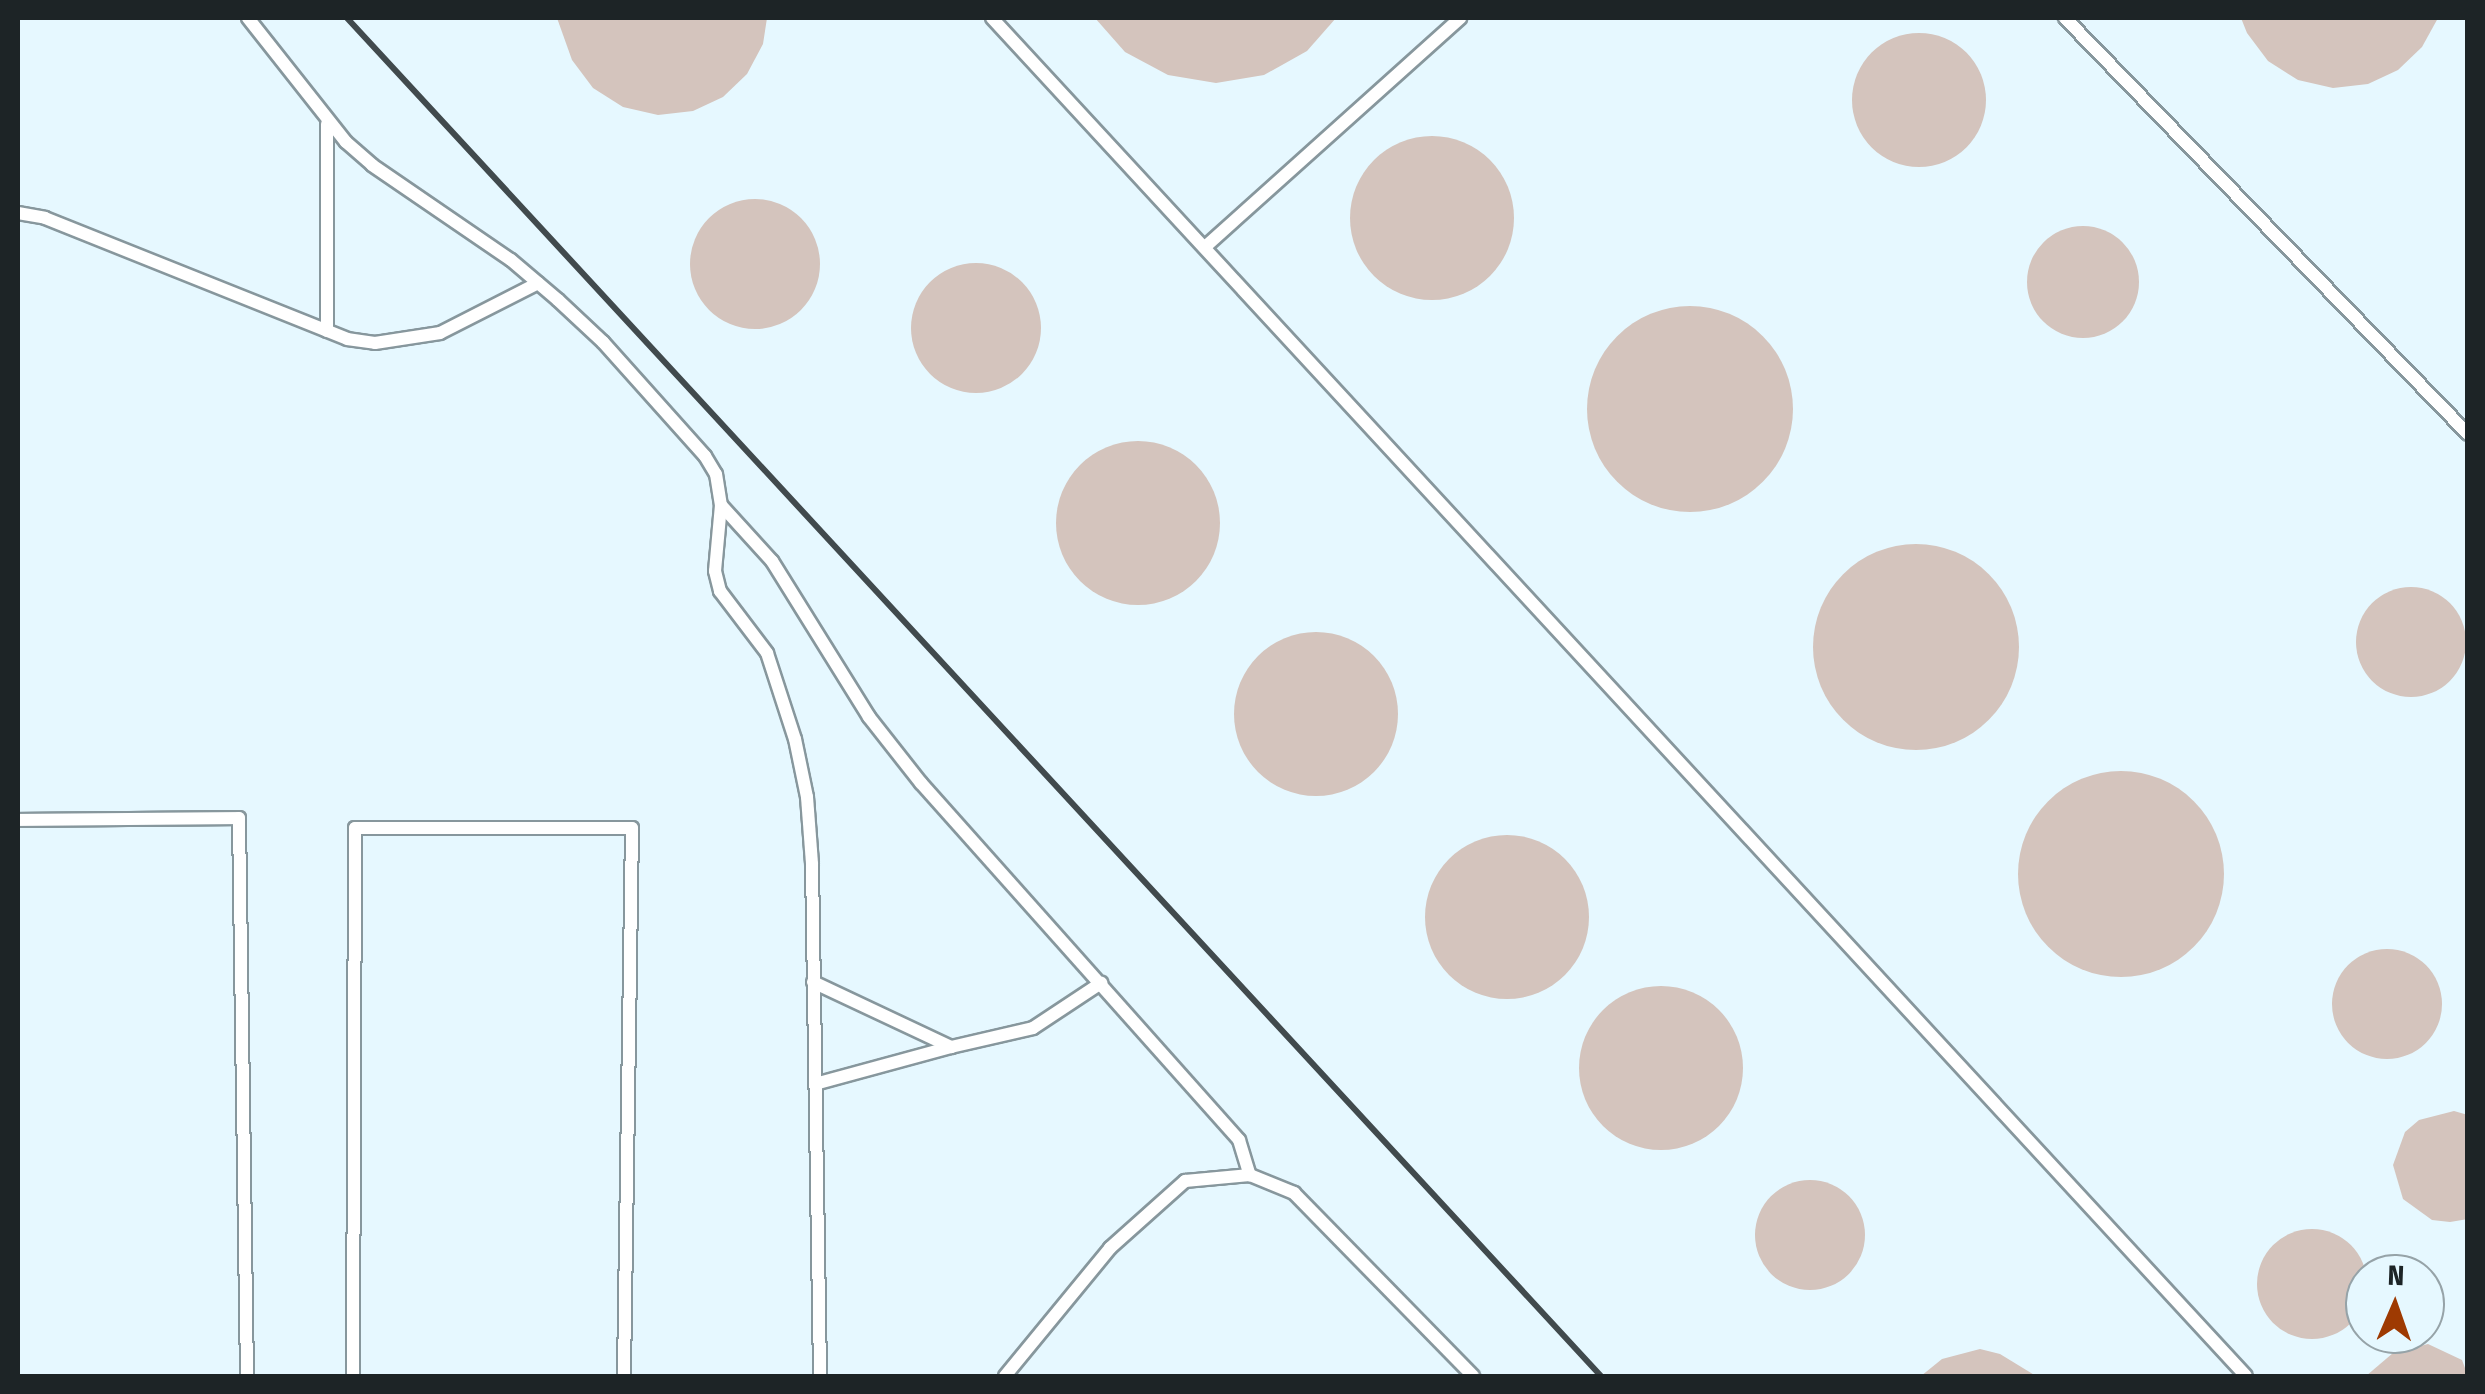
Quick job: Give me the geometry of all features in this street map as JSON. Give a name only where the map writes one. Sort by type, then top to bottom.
[{"type":"lane","points":[[248,18],[328,124],[372,165],[538,284],[602,342],[705,456],[716,474],[721,506],[715,571],[720,591],[767,653],[790,722],[807,797],[820,1376]]},
{"type":"lane","points":[[992,18],[2246,1376]]},
{"type":"lane","points":[[1205,247],[1460,18]]},
{"type":"lane","points":[[2065,18],[2468,434]]},
{"type":"lane","points":[[327,332],[328,124]]},
{"type":"lane","points":[[18,212],[45,218],[327,332],[375,343],[407,342],[440,333],[538,284]]},
{"type":"lane","points":[[721,506],[772,561],[870,717],[921,784],[1239,1140],[1250,1176]]},
{"type":"lane","points":[[18,820],[239,818],[247,1376]]},
{"type":"lane","points":[[353,1376],[355,828],[632,828],[624,1376]]},
{"type":"lane","points":[[813,982],[951,1046]]},
{"type":"lane","points":[[815,1084],[1033,1028],[1101,983]]},
{"type":"lane","points":[[1005,1376],[1110,1248],[1185,1181],[1250,1176],[1294,1193],[1473,1376]]},
{"type":"building","points":[[557,18],[767,18],[763,44],[747,74],[723,97],[693,111],[658,115],[623,107],[593,88],[572,60]]},
{"type":"building","points":[[1095,18],[1336,18],[1307,51],[1264,75],[1216,83],[1168,75],[1125,52]]},
{"type":"building","points":[[2241,18],[2438,18],[2422,47],[2398,70],[2368,84],[2333,88],[2298,80],[2268,61]]},
{"type":"building","points":[[1919,33],[1945,38],[1967,52],[1981,74],[1986,100],[1981,126],[1967,148],[1945,162],[1919,167],[1893,162],[1871,148],[1857,126],[1852,100],[1857,74],[1871,52],[1893,38]]},
{"type":"building","points":[[1432,136],[1463,143],[1490,160],[1507,187],[1514,218],[1507,249],[1490,276],[1463,293],[1432,300],[1401,293],[1374,276],[1357,249],[1350,218],[1357,187],[1374,160],[1401,143]]},
{"type":"building","points":[[755,199],[780,204],[801,218],[815,239],[820,264],[815,289],[801,310],[780,324],[755,329],[730,324],[709,310],[695,289],[690,264],[695,239],[709,218],[730,204]]},
{"type":"building","points":[[2083,226],[2104,231],[2122,243],[2134,261],[2139,282],[2134,303],[2122,321],[2104,333],[2083,338],[2062,333],[2044,321],[2032,303],[2027,282],[2032,261],[2044,243],[2062,231]]},
{"type":"building","points":[[976,263],[1001,268],[1022,282],[1036,303],[1041,328],[1036,353],[1022,374],[1001,388],[976,393],[951,388],[930,374],[916,353],[911,328],[916,303],[930,282],[951,268]]},
{"type":"building","points":[[1690,306],[1730,314],[1763,336],[1785,369],[1793,409],[1785,449],[1763,482],[1730,504],[1690,512],[1650,504],[1617,482],[1595,449],[1587,409],[1595,369],[1617,336],[1650,314]]},
{"type":"building","points":[[1138,441],[1169,448],[1196,465],[1213,492],[1220,523],[1213,554],[1196,581],[1169,598],[1138,605],[1107,598],[1080,581],[1063,554],[1056,523],[1063,492],[1080,465],[1107,448]]},
{"type":"building","points":[[1916,544],[1956,552],[1989,574],[2011,607],[2019,647],[2011,687],[1989,720],[1956,742],[1916,750],[1876,742],[1843,720],[1821,687],[1813,647],[1821,607],[1843,574],[1876,552]]},
{"type":"building","points":[[2411,587],[2432,591],[2450,603],[2462,621],[2466,642],[2462,663],[2450,681],[2432,693],[2411,697],[2390,693],[2372,681],[2360,663],[2356,642],[2360,621],[2372,603],[2390,591]]},
{"type":"building","points":[[1316,632],[1347,639],[1374,656],[1391,683],[1398,714],[1391,745],[1374,772],[1347,789],[1316,796],[1285,789],[1258,772],[1241,745],[1234,714],[1241,683],[1258,656],[1285,639]]},
{"type":"building","points":[[2121,771],[2161,779],[2194,801],[2216,834],[2224,874],[2216,914],[2194,947],[2161,969],[2121,977],[2081,969],[2048,947],[2026,914],[2018,874],[2026,834],[2048,801],[2081,779]]},
{"type":"building","points":[[1507,835],[1538,842],[1565,859],[1582,886],[1589,917],[1582,948],[1565,975],[1538,992],[1507,999],[1476,992],[1449,975],[1432,948],[1425,917],[1432,886],[1449,859],[1476,842]]},
{"type":"building","points":[[2387,949],[2408,953],[2426,965],[2438,983],[2442,1004],[2438,1025],[2426,1043],[2408,1055],[2387,1059],[2366,1055],[2348,1043],[2336,1025],[2332,1004],[2336,983],[2348,965],[2366,953]]},
{"type":"building","points":[[1661,986],[1692,993],[1719,1010],[1736,1037],[1743,1068],[1736,1099],[1719,1126],[1692,1143],[1661,1150],[1630,1143],[1603,1126],[1586,1099],[1579,1068],[1586,1037],[1603,1010],[1630,993]]},
{"type":"building","points":[[2454,1111],[2468,1115],[2468,1219],[2432,1220],[2403,1199],[2393,1165],[2405,1132],[2419,1120]]},
{"type":"building","points":[[1810,1180],[1831,1184],[1849,1196],[1861,1214],[1865,1235],[1861,1256],[1849,1274],[1831,1286],[1810,1290],[1789,1286],[1771,1274],[1759,1256],[1755,1235],[1759,1214],[1771,1196],[1789,1184]]},
{"type":"building","points":[[2301,1230],[2323,1230],[2343,1238],[2358,1253],[2345,1254],[2343,1330],[2323,1338],[2301,1338],[2281,1330],[2266,1315],[2258,1295],[2258,1273],[2266,1253],[2281,1238]]},
{"type":"building","points":[[1980,1349],[2000,1354],[2036,1376],[1921,1376],[1942,1359]]},
{"type":"building","points":[[2445,1352],[2462,1360],[2468,1376],[2366,1376],[2392,1354]]},
{"type":"railway","points":[[347,18],[1601,1376]]}]
